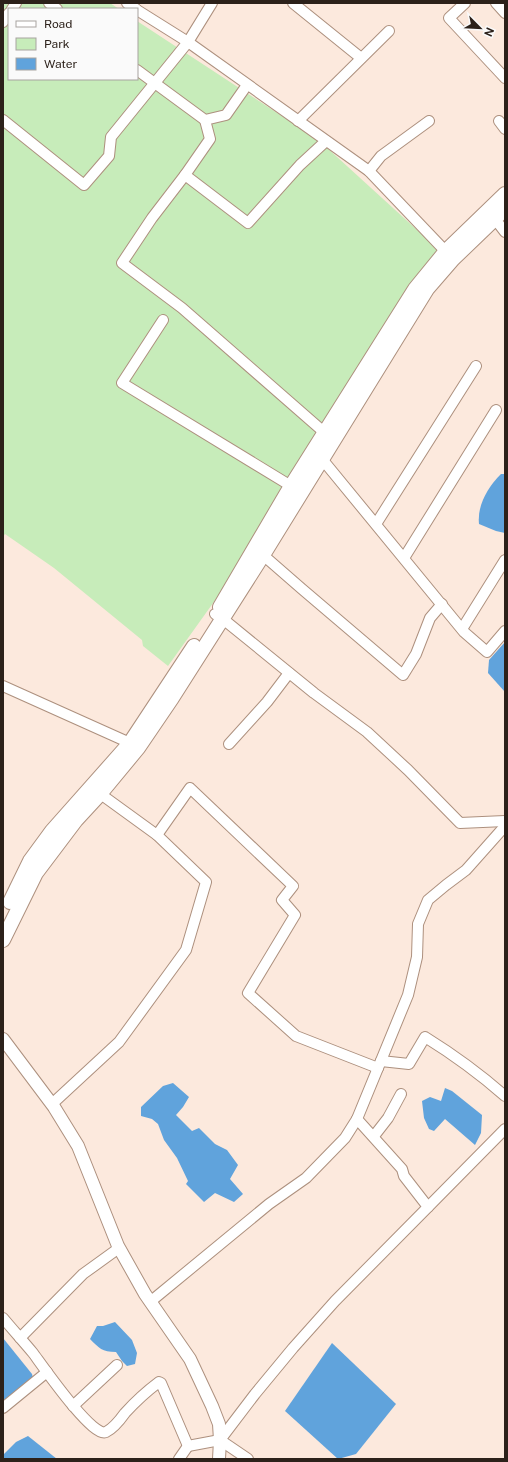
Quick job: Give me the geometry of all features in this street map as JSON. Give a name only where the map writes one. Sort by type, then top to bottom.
[{"type":"highway","points":[[219,616],[263,555],[325,433],[415,289],[496,213],[505,194]]},
{"type":"highway","points":[[3,940],[36,873],[96,791],[134,746],[219,616],[296,489],[322,459],[427,289],[450,255]]},
{"type":"highway","points":[[3,917],[30,861],[52,831],[96,791]]},
{"type":"main road","points":[[3,1039],[52,1104],[78,1146],[119,1248],[150,1302],[190,1359],[219,1424],[219,1459]]},
{"type":"street","points":[[3,120],[84,185],[109,156],[111,137],[188,42],[212,3]]},
{"type":"street","points":[[293,3],[362,58]]},
{"type":"street","points":[[465,3],[449,18],[505,78]]},
{"type":"street","points":[[496,3],[505,13]]},
{"type":"street","points":[[138,9],[188,42],[369,171],[450,255]]},
{"type":"street","points":[[298,121],[389,31]]},
{"type":"street","points":[[138,71],[205,120],[210,138],[185,175],[152,218],[122,263],[182,308],[325,433]]},
{"type":"street","points":[[205,120],[226,115],[248,85]]},
{"type":"street","points":[[369,171],[381,156],[429,121]]},
{"type":"street","points":[[185,175],[248,223],[300,165],[326,141]]},
{"type":"street","points":[[496,213],[505,232]]},
{"type":"street","points":[[163,320],[122,383],[296,489]]},
{"type":"street","points":[[376,524],[476,366]]},
{"type":"street","points":[[404,558],[496,410]]},
{"type":"street","points":[[322,459],[462,629],[487,652],[505,632]]},
{"type":"street","points":[[263,555],[403,674],[416,654],[430,618],[442,604]]},
{"type":"street","points":[[462,629],[502,572],[505,560]]},
{"type":"street","points":[[219,616],[289,673],[367,732],[408,770],[460,824],[505,821]]},
{"type":"street","points":[[228,744],[267,702],[289,673]]},
{"type":"street","points":[[3,686],[134,746]]},
{"type":"street","points":[[157,835],[190,788],[293,886],[282,900],[295,915],[248,993],[296,1036],[380,1064],[409,1064],[426,1037],[451,1053],[505,1096]]},
{"type":"street","points":[[52,1104],[119,1042],[186,950],[206,882],[157,835],[96,791]]},
{"type":"street","points":[[150,1302],[269,1204],[306,1178],[345,1138],[357,1119],[408,995],[417,956],[418,924],[428,900],[466,870],[505,826]]},
{"type":"street","points":[[374,1136],[388,1118],[401,1094]]},
{"type":"street","points":[[357,1119],[374,1136],[402,1169],[404,1176],[428,1206]]},
{"type":"street","points":[[179,1459],[188,1446],[220,1440],[254,1394],[335,1301],[505,1129]]},
{"type":"street","points":[[20,1338],[83,1274],[119,1248]]},
{"type":"street","points":[[5,1325],[20,1338],[73,1406],[96,1430],[101,1433],[105,1433],[118,1423],[126,1412],[159,1382],[161,1383],[188,1446]]},
{"type":"street","points":[[73,1406],[117,1365]]},
{"type":"street","points":[[3,1408],[47,1372]]},
{"type":"street","points":[[220,1440],[248,1459]]},
{"type":"green space","points":[[3,3],[110,3],[118,8],[8,8],[8,80],[138,80],[138,22],[325,146],[438,249],[241,564],[168,666],[143,646],[142,640],[54,568],[5,534],[3,537]]},
{"type":"water","points":[[501,474],[505,474],[505,533],[479,524],[480,510],[484,497]]},
{"type":"water","points":[[505,642],[505,692],[488,673],[489,660]]},
{"type":"water","points":[[173,1083],[189,1097],[176,1115],[192,1131],[199,1128],[215,1144],[227,1150],[238,1165],[230,1179],[243,1194],[234,1202],[215,1193],[204,1202],[186,1184],[188,1181],[177,1158],[164,1140],[158,1124],[152,1119],[141,1116],[141,1107],[163,1086]]},
{"type":"water","points":[[445,1088],[452,1091],[482,1115],[481,1133],[475,1145],[445,1119],[434,1131],[429,1129],[424,1118],[422,1101],[430,1097],[441,1101]]},
{"type":"water","points":[[115,1322],[132,1340],[137,1353],[135,1364],[127,1366],[116,1352],[101,1349],[90,1339],[97,1326],[103,1326]]},
{"type":"water","points":[[3,1338],[32,1374],[33,1378],[3,1403]]},
{"type":"water","points":[[332,1343],[396,1404],[356,1454],[338,1459],[285,1411]]},
{"type":"water","points":[[28,1436],[57,1459],[3,1459],[3,1455],[16,1442]]}]
